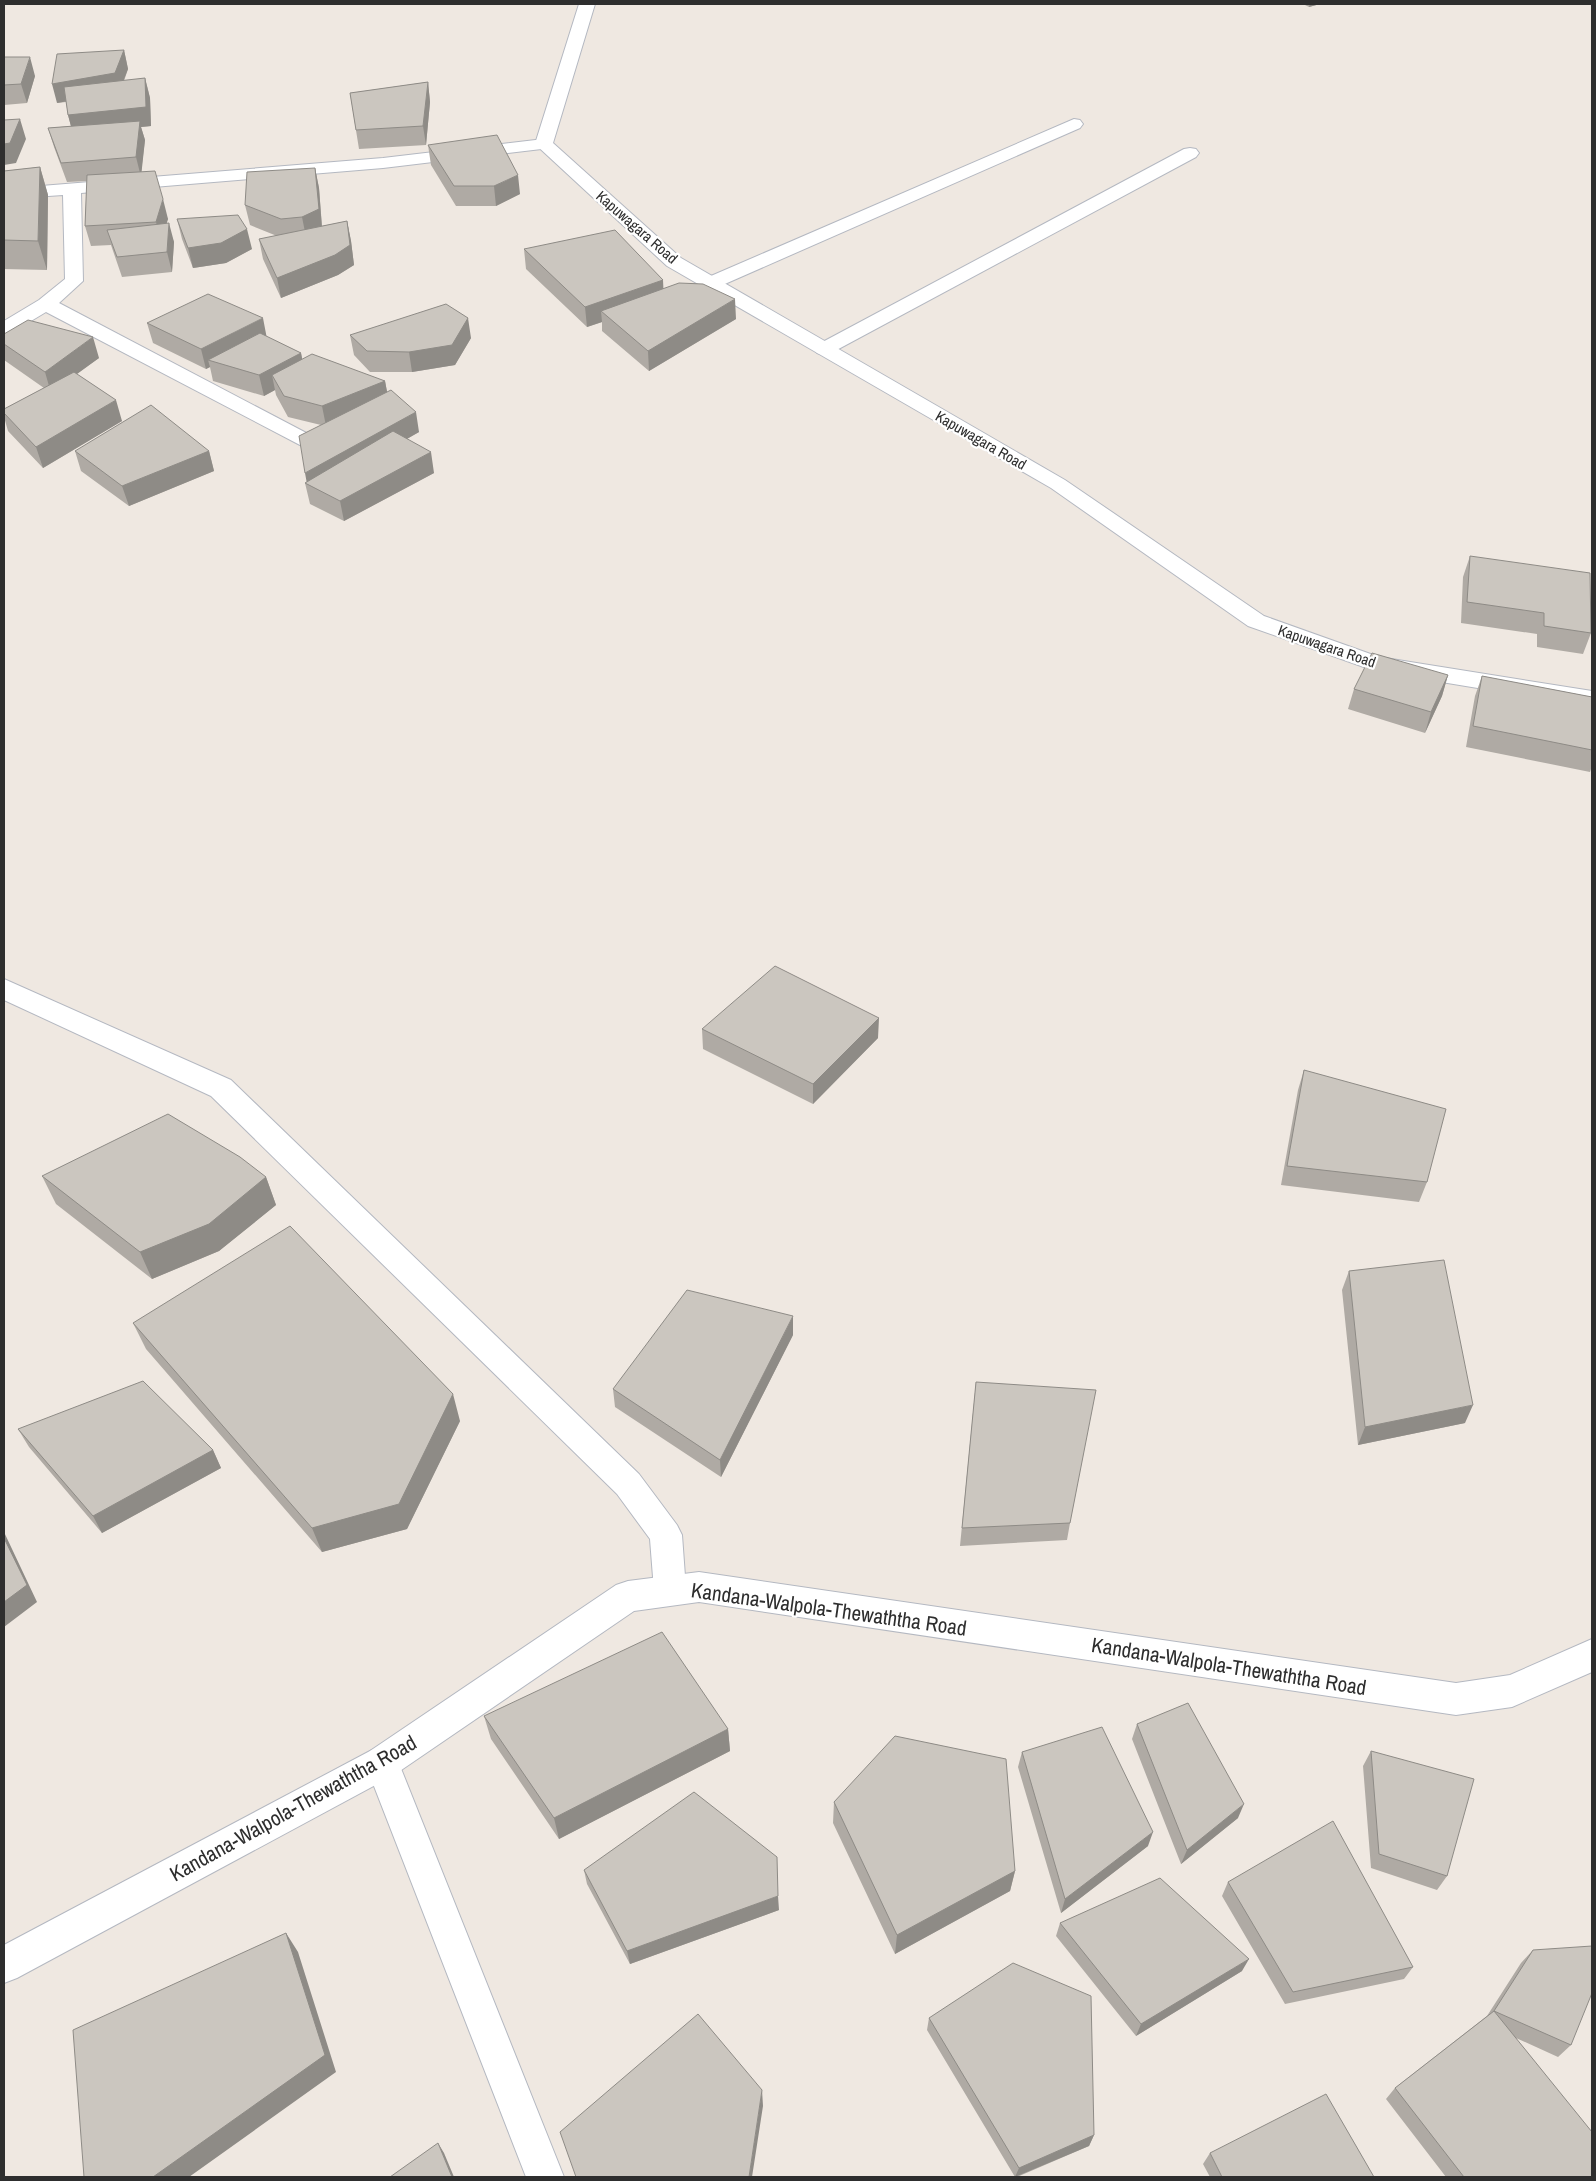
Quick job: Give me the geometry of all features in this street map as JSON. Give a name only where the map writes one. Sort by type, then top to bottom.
[{"type":"street","points":[[4,194],[383,163],[544,144],[587,4]]},
{"type":"street","points":[[712,283],[1074,124]]},
{"type":"street","name":"Kapuwagara Road","points":[[544,144],[674,262],[1058,484],[1256,621],[1375,664],[1592,699]]},
{"type":"street","points":[[824,349],[1190,153]]},
{"type":"street","points":[[4,329],[46,304],[74,281],[72,188]]},
{"type":"street","points":[[46,304],[307,441]]},
{"type":"street","points":[[4,989],[221,1088],[628,1484],[666,1535],[670,1590]]},
{"type":"street","name":"Kandana-Walpola-Thewaththa Road","points":[[4,1965],[382,1764],[628,1596],[699,1587],[1456,1699],[1512,1691],[1592,1654]]},
{"type":"street","points":[[382,1764],[545,2177]]},
{"type":"building","points":[[124,50],[115,73],[52,84],[57,54]]},
{"type":"building","points":[[4,57],[30,57],[21,84],[4,85]]},
{"type":"building","points":[[145,78],[146,107],[68,115],[64,87]]},
{"type":"building","points":[[428,82],[423,126],[356,130],[350,93]]},
{"type":"building","points":[[20,119],[10,143],[4,144],[4,120]]},
{"type":"building","points":[[140,121],[136,157],[61,163],[48,128]]},
{"type":"building","points":[[497,135],[518,175],[494,186],[454,186],[428,145]]},
{"type":"building","points":[[40,167],[38,241],[4,240],[4,171]]},
{"type":"building","points":[[315,168],[319,209],[302,217],[281,219],[245,205],[247,172]]},
{"type":"building","points":[[155,171],[163,199],[156,222],[85,226],[87,175]]},
{"type":"building","points":[[238,215],[247,229],[221,243],[188,248],[177,219]]},
{"type":"building","points":[[347,221],[350,245],[335,255],[277,278],[259,239]]},
{"type":"building","points":[[169,223],[167,252],[117,257],[107,230]]},
{"type":"building","points":[[615,230],[663,280],[585,307],[524,249]]},
{"type":"building","points":[[679,283],[703,284],[735,299],[648,351],[601,311]]},
{"type":"building","points":[[208,294],[263,318],[201,349],[147,323]]},
{"type":"building","points":[[446,304],[468,318],[452,345],[409,352],[367,351],[350,335]]},
{"type":"building","points":[[28,320],[93,337],[45,372],[4,344],[4,334]]},
{"type":"building","points":[[260,333],[301,353],[259,375],[208,360]]},
{"type":"building","points":[[312,354],[385,381],[322,406],[284,396],[272,375]]},
{"type":"building","points":[[74,372],[116,400],[36,447],[4,413],[4,409]]},
{"type":"building","points":[[391,390],[416,412],[305,473],[299,436]]},
{"type":"building","points":[[151,405],[209,451],[122,486],[75,451]]},
{"type":"building","points":[[393,431],[431,452],[340,501],[305,483]]},
{"type":"building","points":[[1470,556],[1590,573],[1591,633],[1544,626],[1544,613],[1467,602]]},
{"type":"building","points":[[1372,653],[1448,675],[1431,712],[1354,689]]},
{"type":"building","points":[[1482,676],[1592,697],[1592,750],[1473,726]]},
{"type":"building","points":[[775,966],[879,1018],[813,1084],[702,1029]]},
{"type":"building","points":[[1304,1070],[1446,1109],[1427,1182],[1287,1166]]},
{"type":"building","points":[[168,1114],[240,1157],[266,1177],[209,1224],[140,1252],[42,1176]]},
{"type":"building","points":[[290,1226],[453,1394],[399,1504],[312,1528],[133,1323]]},
{"type":"building","points":[[1444,1260],[1473,1405],[1365,1427],[1349,1271]]},
{"type":"building","points":[[687,1290],[793,1316],[720,1460],[613,1389]]},
{"type":"building","points":[[143,1381],[213,1450],[93,1516],[18,1429]]},
{"type":"building","points":[[976,1382],[1096,1390],[1070,1523],[962,1528]]},
{"type":"building","points":[[4,1538],[27,1585],[4,1602]]},
{"type":"building","points":[[662,1632],[728,1729],[554,1818],[484,1716]]},
{"type":"building","points":[[1188,1703],[1244,1804],[1187,1850],[1137,1724]]},
{"type":"building","points":[[1102,1727],[1153,1832],[1065,1899],[1022,1752]]},
{"type":"building","points":[[895,1736],[1006,1759],[1015,1871],[897,1935],[834,1802]]},
{"type":"building","points":[[1371,1751],[1474,1779],[1447,1876],[1379,1854]]},
{"type":"building","points":[[694,1792],[777,1857],[778,1896],[627,1951],[584,1870]]},
{"type":"building","points":[[1333,1821],[1413,1967],[1293,1992],[1228,1882]]},
{"type":"building","points":[[1160,1878],[1249,1959],[1141,2024],[1060,1923]]},
{"type":"building","points":[[286,1933],[325,2055],[153,2177],[84,2177],[73,2030]]},
{"type":"building","points":[[1592,1946],[1592,1993],[1571,2045],[1494,2011],[1533,1950]]},
{"type":"building","points":[[1013,1963],[1091,1996],[1094,2135],[1019,2168],[929,2018]]},
{"type":"building","points":[[1494,2011],[1592,2132],[1592,2177],[1464,2177],[1395,2088]]},
{"type":"building","points":[[698,2014],[762,2090],[749,2177],[576,2177],[560,2132]]},
{"type":"building","points":[[1326,2094],[1374,2177],[1222,2177],[1210,2153]]},
{"type":"building","points":[[438,2143],[452,2177],[390,2177]]}]
